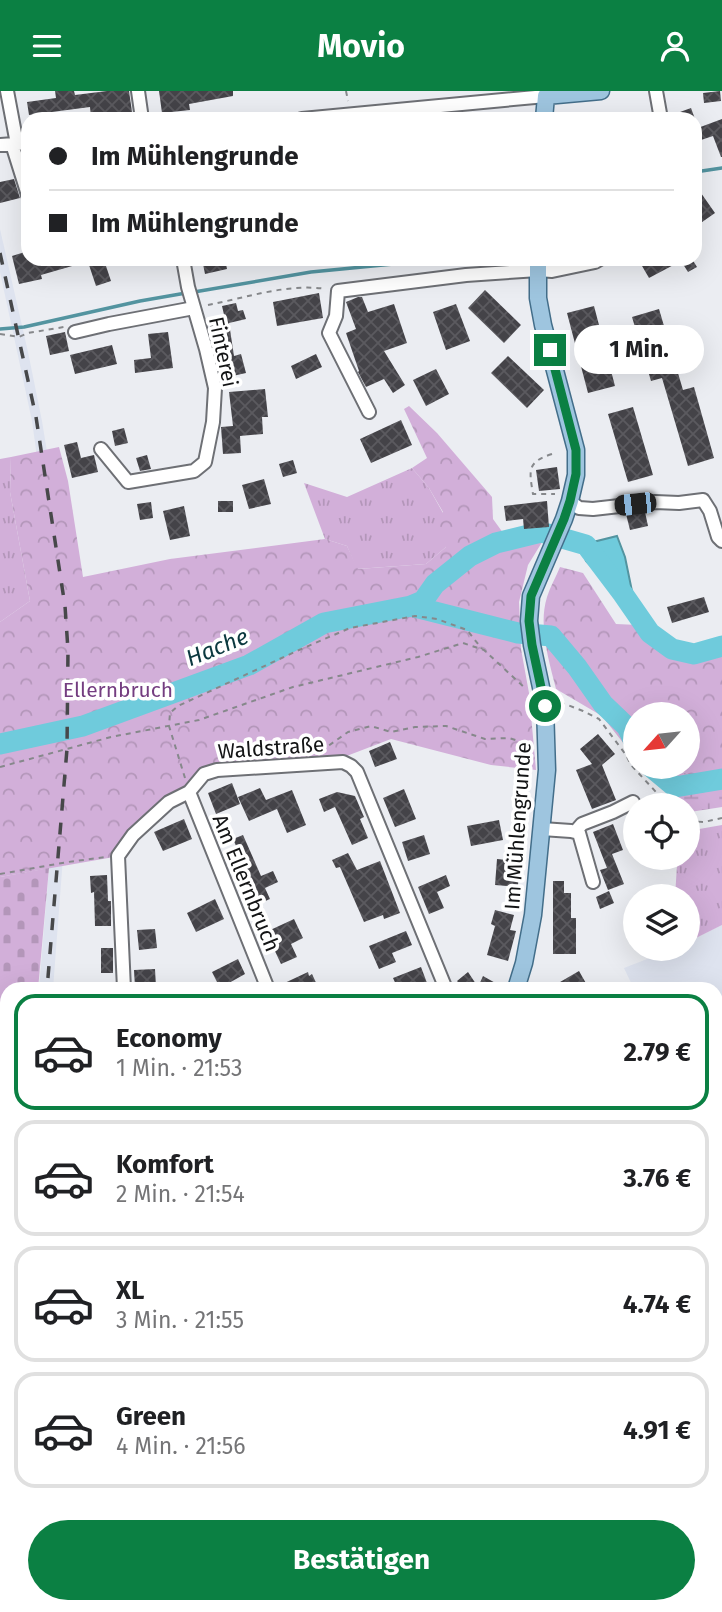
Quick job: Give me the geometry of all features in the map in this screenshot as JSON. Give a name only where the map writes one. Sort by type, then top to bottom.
[{"type":"main road","points":[[545,112],[546,94],[601,91]]},
{"type":"main road","name":"Im Mühlengrunde","points":[[518,982],[533,915],[545,795],[545,706],[550,699],[532,645],[529,621],[531,596],[570,501],[576,474],[576,450],[538,298],[538,266]]},
{"type":"street","points":[[8,91],[14,144],[21,170]]},
{"type":"street","points":[[138,91],[141,112]]},
{"type":"street","points":[[656,91],[660,112]]},
{"type":"street","points":[[356,112],[465,98],[546,94]]},
{"type":"street","points":[[75,332],[194,308],[184,266]]},
{"type":"street","points":[[369,412],[329,333],[336,316],[338,291],[525,266]]},
{"type":"street","points":[[542,266],[552,271],[576,266]]},
{"type":"street","name":"Finterei","points":[[101,449],[128,482],[183,474],[194,471],[205,462],[213,422],[215,388],[194,308]]},
{"type":"street","points":[[570,501],[579,508],[593,509],[702,500],[710,511],[718,537],[722,541]]},
{"type":"street","name":"Waldstraße","points":[[118,856],[133,835],[169,802],[189,792],[204,774],[217,770],[344,762],[357,772],[443,982]]},
{"type":"street","name":"Am Ellernbruch","points":[[189,792],[265,982]]},
{"type":"street","points":[[575,832],[582,824],[623,806]]},
{"type":"street","points":[[542,829],[579,833],[593,882]]},
{"type":"street","points":[[118,856],[124,982]]},
{"type":"path","points":[[194,308],[291,288],[313,287],[338,291]]},
{"type":"path","points":[[0,334],[19,337],[63,326],[75,332]]},
{"type":"path","points":[[552,454],[537,459],[531,467],[533,494],[550,493],[570,501]]},
{"type":"path","points":[[182,768],[169,726],[170,713],[178,706],[350,628],[415,616],[437,619],[467,630],[484,650],[528,691],[599,719],[631,765],[657,793]]},
{"type":"path","points":[[0,767],[111,737],[199,720],[293,687],[418,657],[463,643],[484,650]]},
{"type":"path","points":[[309,764],[320,752],[348,732],[371,726],[391,732],[415,727],[446,726],[485,739],[509,738],[547,751]]},
{"type":"path","points":[[700,821],[722,818]]},
{"type":"path","points":[[0,874],[118,856]]},
{"type":"shaded area","points":[[0,229],[42,421],[72,605],[74,713],[54,982],[40,982],[60,737],[58,608],[32,421],[0,272]]},
{"type":"shaded area","points":[[722,925],[722,982],[631,982],[624,968],[642,961],[700,961],[700,936]]},
{"type":"green space","name":"Ellernbruch","points":[[409,406],[437,433],[492,497],[493,519],[511,544],[536,538],[544,539],[528,565],[519,602],[521,649],[529,693],[536,770],[491,765],[391,739],[344,757],[215,767],[192,780],[168,800],[114,857],[0,877],[0,622],[30,601],[10,492],[11,457],[59,447],[68,481],[83,577],[170,559],[325,539],[347,546],[358,569],[426,564],[446,547],[431,529],[443,512],[429,488],[412,468],[427,458],[404,409]]},
{"type":"green space","points":[[11,457],[10,492],[30,601],[0,622],[0,459]]},
{"type":"green space","points":[[412,468],[429,488],[443,513],[446,547],[426,564],[357,569],[347,546],[325,539],[304,483],[347,497]]},
{"type":"green space","points":[[560,567],[583,573],[616,624],[638,625],[676,657],[704,657],[722,648],[722,776],[699,779],[700,702],[623,702],[623,743],[602,716],[556,689],[546,643],[544,620],[547,597]]},
{"type":"green space","points":[[722,776],[722,807],[700,810],[700,793],[669,793],[653,779],[701,780]]},
{"type":"green space","points":[[722,825],[722,925],[700,936],[700,884],[676,884],[677,870],[700,870],[700,829]]},
{"type":"green space","points":[[49,868],[39,982],[0,982],[0,877]]},
{"type":"water","points":[[617,536],[625,557],[632,591],[619,595],[586,561],[582,549],[593,542]]},
{"type":"building","points":[[55,91],[74,91],[75,95],[129,91],[132,112],[90,112],[90,107],[29,112],[27,102],[56,98]]},
{"type":"building","points":[[159,91],[233,91],[233,96],[189,104],[190,110],[162,112]]},
{"type":"building","points":[[720,91],[721,101],[704,103],[703,93]]},
{"type":"building","points":[[722,119],[722,157],[713,136],[702,140],[702,126]]},
{"type":"building","points":[[14,179],[20,198],[0,203],[0,182]]},
{"type":"building","points":[[702,194],[715,213],[702,222]]},
{"type":"building","points":[[21,253],[21,266],[72,266],[41,275],[42,279],[19,284],[12,256]]},
{"type":"building","points":[[89,266],[106,266],[111,281],[96,286]]},
{"type":"building","points":[[203,266],[226,266],[227,269],[205,274]]},
{"type":"building","points":[[642,266],[672,266],[649,278]]},
{"type":"building","points":[[684,266],[696,266],[697,267],[688,272]]},
{"type":"building","points":[[485,290],[521,325],[504,343],[468,308]]},
{"type":"building","points":[[319,293],[323,318],[277,326],[273,302]]},
{"type":"building","points":[[362,297],[368,312],[394,304],[407,343],[384,351],[405,385],[393,393],[384,379],[366,387],[358,372],[346,333],[356,329],[346,302]]},
{"type":"building","points":[[236,303],[238,311],[243,310],[246,319],[229,323],[234,356],[241,354],[246,373],[228,377],[223,356],[217,357],[209,321],[225,319],[222,306]]},
{"type":"building","points":[[456,304],[470,341],[446,350],[433,312]]},
{"type":"building","points":[[594,306],[615,386],[588,393],[567,313]]},
{"type":"building","points":[[659,309],[683,390],[694,387],[714,458],[688,466],[662,378],[651,381],[632,317]]},
{"type":"building","points":[[65,332],[69,351],[50,355],[46,336]]},
{"type":"building","points":[[168,332],[173,368],[135,373],[134,360],[151,358],[148,334]]},
{"type":"building","points":[[112,345],[117,364],[75,374],[70,355]]},
{"type":"building","points":[[316,354],[322,367],[296,379],[291,366]]},
{"type":"building","points":[[508,356],[544,390],[527,408],[491,373]]},
{"type":"building","points":[[436,369],[449,394],[426,406],[413,380]]},
{"type":"building","points":[[265,389],[268,417],[262,417],[263,434],[240,436],[241,453],[223,454],[221,427],[233,426],[229,392]]},
{"type":"building","points":[[633,407],[653,475],[628,482],[608,414]]},
{"type":"building","points":[[401,420],[412,445],[371,463],[360,439]]},
{"type":"building","points":[[124,428],[128,443],[115,446],[112,431]]},
{"type":"building","points":[[77,442],[81,458],[94,455],[98,472],[72,478],[64,445]]},
{"type":"building","points":[[147,455],[151,469],[140,471],[136,458]]},
{"type":"building","points":[[293,460],[297,473],[283,477],[279,464]]},
{"type":"building","points":[[557,467],[560,489],[539,491],[536,470]]},
{"type":"building","points":[[264,479],[271,504],[249,509],[242,485]]},
{"type":"building","points":[[218,501],[233,501],[233,512],[218,512]]},
{"type":"building","points":[[547,501],[549,527],[524,529],[523,519],[506,521],[504,506]]},
{"type":"building","points":[[151,502],[153,518],[140,520],[137,504]]},
{"type":"building","points":[[184,506],[190,536],[170,540],[163,511]]},
{"type":"building","points":[[645,512],[648,526],[630,530],[626,514]]},
{"type":"building","points":[[704,597],[709,612],[672,623],[667,607]]},
{"type":"building","points":[[598,734],[615,754],[602,765],[616,800],[592,809],[576,770],[592,764],[580,749]]},
{"type":"building","points":[[390,742],[397,759],[375,767],[369,751]]},
{"type":"building","points":[[232,783],[240,804],[216,814],[208,793]]},
{"type":"building","points":[[260,788],[266,800],[292,790],[306,825],[287,833],[277,809],[249,821],[238,797]]},
{"type":"building","points":[[404,789],[416,819],[395,827],[383,798]]},
{"type":"building","points":[[337,792],[355,796],[364,817],[360,819],[368,838],[352,845],[335,807],[324,812],[319,799]]},
{"type":"building","points":[[184,819],[192,839],[163,851],[154,832]]},
{"type":"building","points":[[499,820],[503,840],[471,846],[467,826]]},
{"type":"building","points":[[613,824],[623,850],[612,854],[624,884],[608,890],[600,870],[607,868],[593,832]]},
{"type":"building","points":[[243,835],[261,876],[273,871],[278,882],[265,888],[270,899],[254,906],[231,857],[239,853],[233,839]]},
{"type":"building","points":[[424,835],[430,854],[408,861],[402,842]]},
{"type":"building","points":[[348,853],[357,870],[380,861],[400,913],[384,919],[383,915],[364,922],[340,867],[336,868],[332,860]]},
{"type":"building","points":[[497,859],[519,861],[518,887],[495,885]]},
{"type":"building","points":[[107,875],[111,926],[95,926],[94,892],[91,893],[90,876]]},
{"type":"building","points":[[446,875],[450,886],[437,892],[444,908],[429,914],[418,887]]},
{"type":"building","points":[[553,881],[564,881],[564,893],[571,893],[571,918],[576,918],[576,954],[553,954]]},
{"type":"building","points":[[609,891],[614,903],[600,909],[596,897]]},
{"type":"building","points":[[215,899],[224,919],[196,932],[187,913]]},
{"type":"building","points":[[495,910],[514,915],[510,930],[516,931],[508,961],[487,955],[495,926],[491,924]]},
{"type":"building","points":[[294,919],[303,938],[291,944],[297,957],[281,964],[266,932]]},
{"type":"building","points":[[155,929],[157,948],[139,950],[137,930]]},
{"type":"building","points":[[406,931],[412,945],[392,953],[396,962],[379,969],[369,946]]},
{"type":"building","points":[[101,948],[113,948],[113,973],[101,973]]},
{"type":"building","points":[[238,959],[245,974],[231,982],[217,982],[212,972]]},
{"type":"building","points":[[421,967],[427,982],[395,982],[393,978]]},
{"type":"building","points":[[155,969],[156,982],[135,982],[134,970]]},
{"type":"building","points":[[579,971],[585,982],[560,982]]},
{"type":"building","points":[[308,972],[316,982],[287,982]]},
{"type":"building","points":[[468,972],[475,982],[458,982]]},
{"type":"building","points":[[483,976],[494,982],[480,982]]},
{"type":"waterway","points":[[702,171],[722,168]]},
{"type":"waterway","points":[[194,292],[311,272],[373,266]]},
{"type":"waterway","points":[[0,329],[24,327],[186,293]]},
{"type":"waterway","name":"Hache","points":[[411,606],[423,601],[435,584],[470,556],[496,543],[541,532],[586,545],[650,633],[672,649],[694,654],[722,646]]},
{"type":"waterway","name":"Hache","points":[[0,744],[83,726],[249,665],[324,623],[411,606],[518,633],[551,636],[603,704],[623,723]]},
{"type":"waterway","name":"Hache","points":[[665,779],[675,787],[722,779]]},
{"type":"railway","points":[[0,253],[36,417],[65,606],[68,650],[67,749],[48,982]]},
{"type":"route","points":[[545,706],[532,645],[529,621],[531,596],[564,519],[576,474],[576,450],[550,350]]}]
